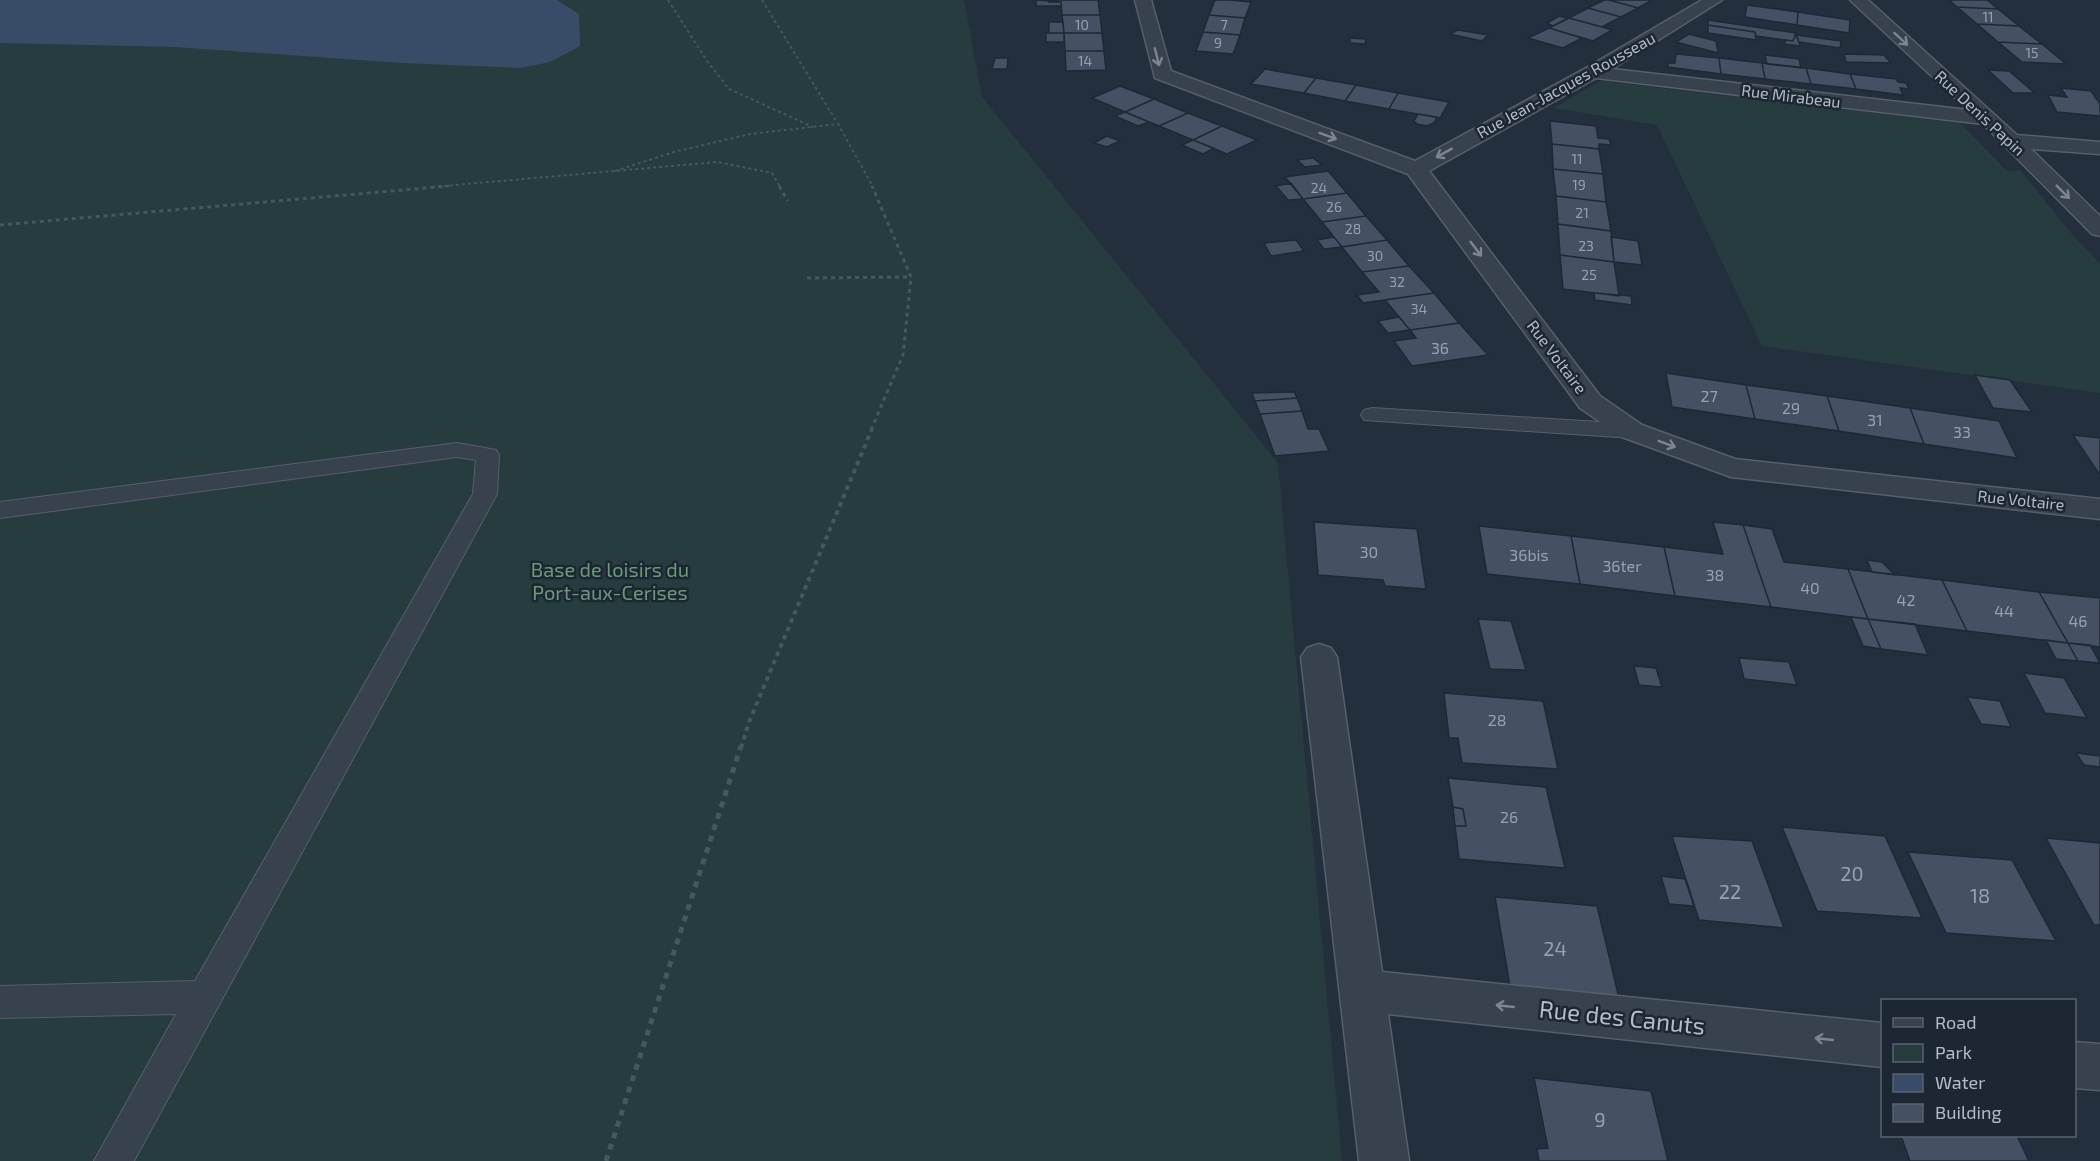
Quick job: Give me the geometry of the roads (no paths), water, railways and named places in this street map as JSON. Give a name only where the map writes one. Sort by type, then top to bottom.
[{"type":"street","points":[[1143,0],[1161,74],[1416,169]]},
{"type":"street","name":"Rue Jean-Jacques Rousseau","points":[[1416,169],[1593,72],[1714,0]]},
{"type":"street","name":"Rue Denis Papin","points":[[1858,0],[1989,119],[2100,229]]},
{"type":"street","name":"Rue Mirabeau","points":[[1593,72],[1989,119]]},
{"type":"street","points":[[2011,141],[2100,148]]},
{"type":"street","name":"Rue Voltaire","points":[[1416,169],[1590,402],[1632,431],[1731,468],[2100,509]]},
{"type":"street","points":[[1318,657],[1384,1161]]},
{"type":"street","name":"Rue des Canuts","points":[[1362,991],[1881,1045]]},
{"type":"street","points":[[2076,1065],[2100,1067]]},
{"type":"lane","points":[[1372,415],[1632,431]]},
{"type":"lane","points":[[0,510],[457,450],[488,455],[485,494],[203,997],[114,1161]]},
{"type":"lane","points":[[0,1002],[203,997]]},
{"type":"water","points":[[0,0],[557,0],[579,14],[580,46],[550,62],[521,68],[402,63],[176,47],[0,43]]},
{"type":"park label","name":"Base de loisirs du Port-aux-Cerises","points":[[610,582]]}]
